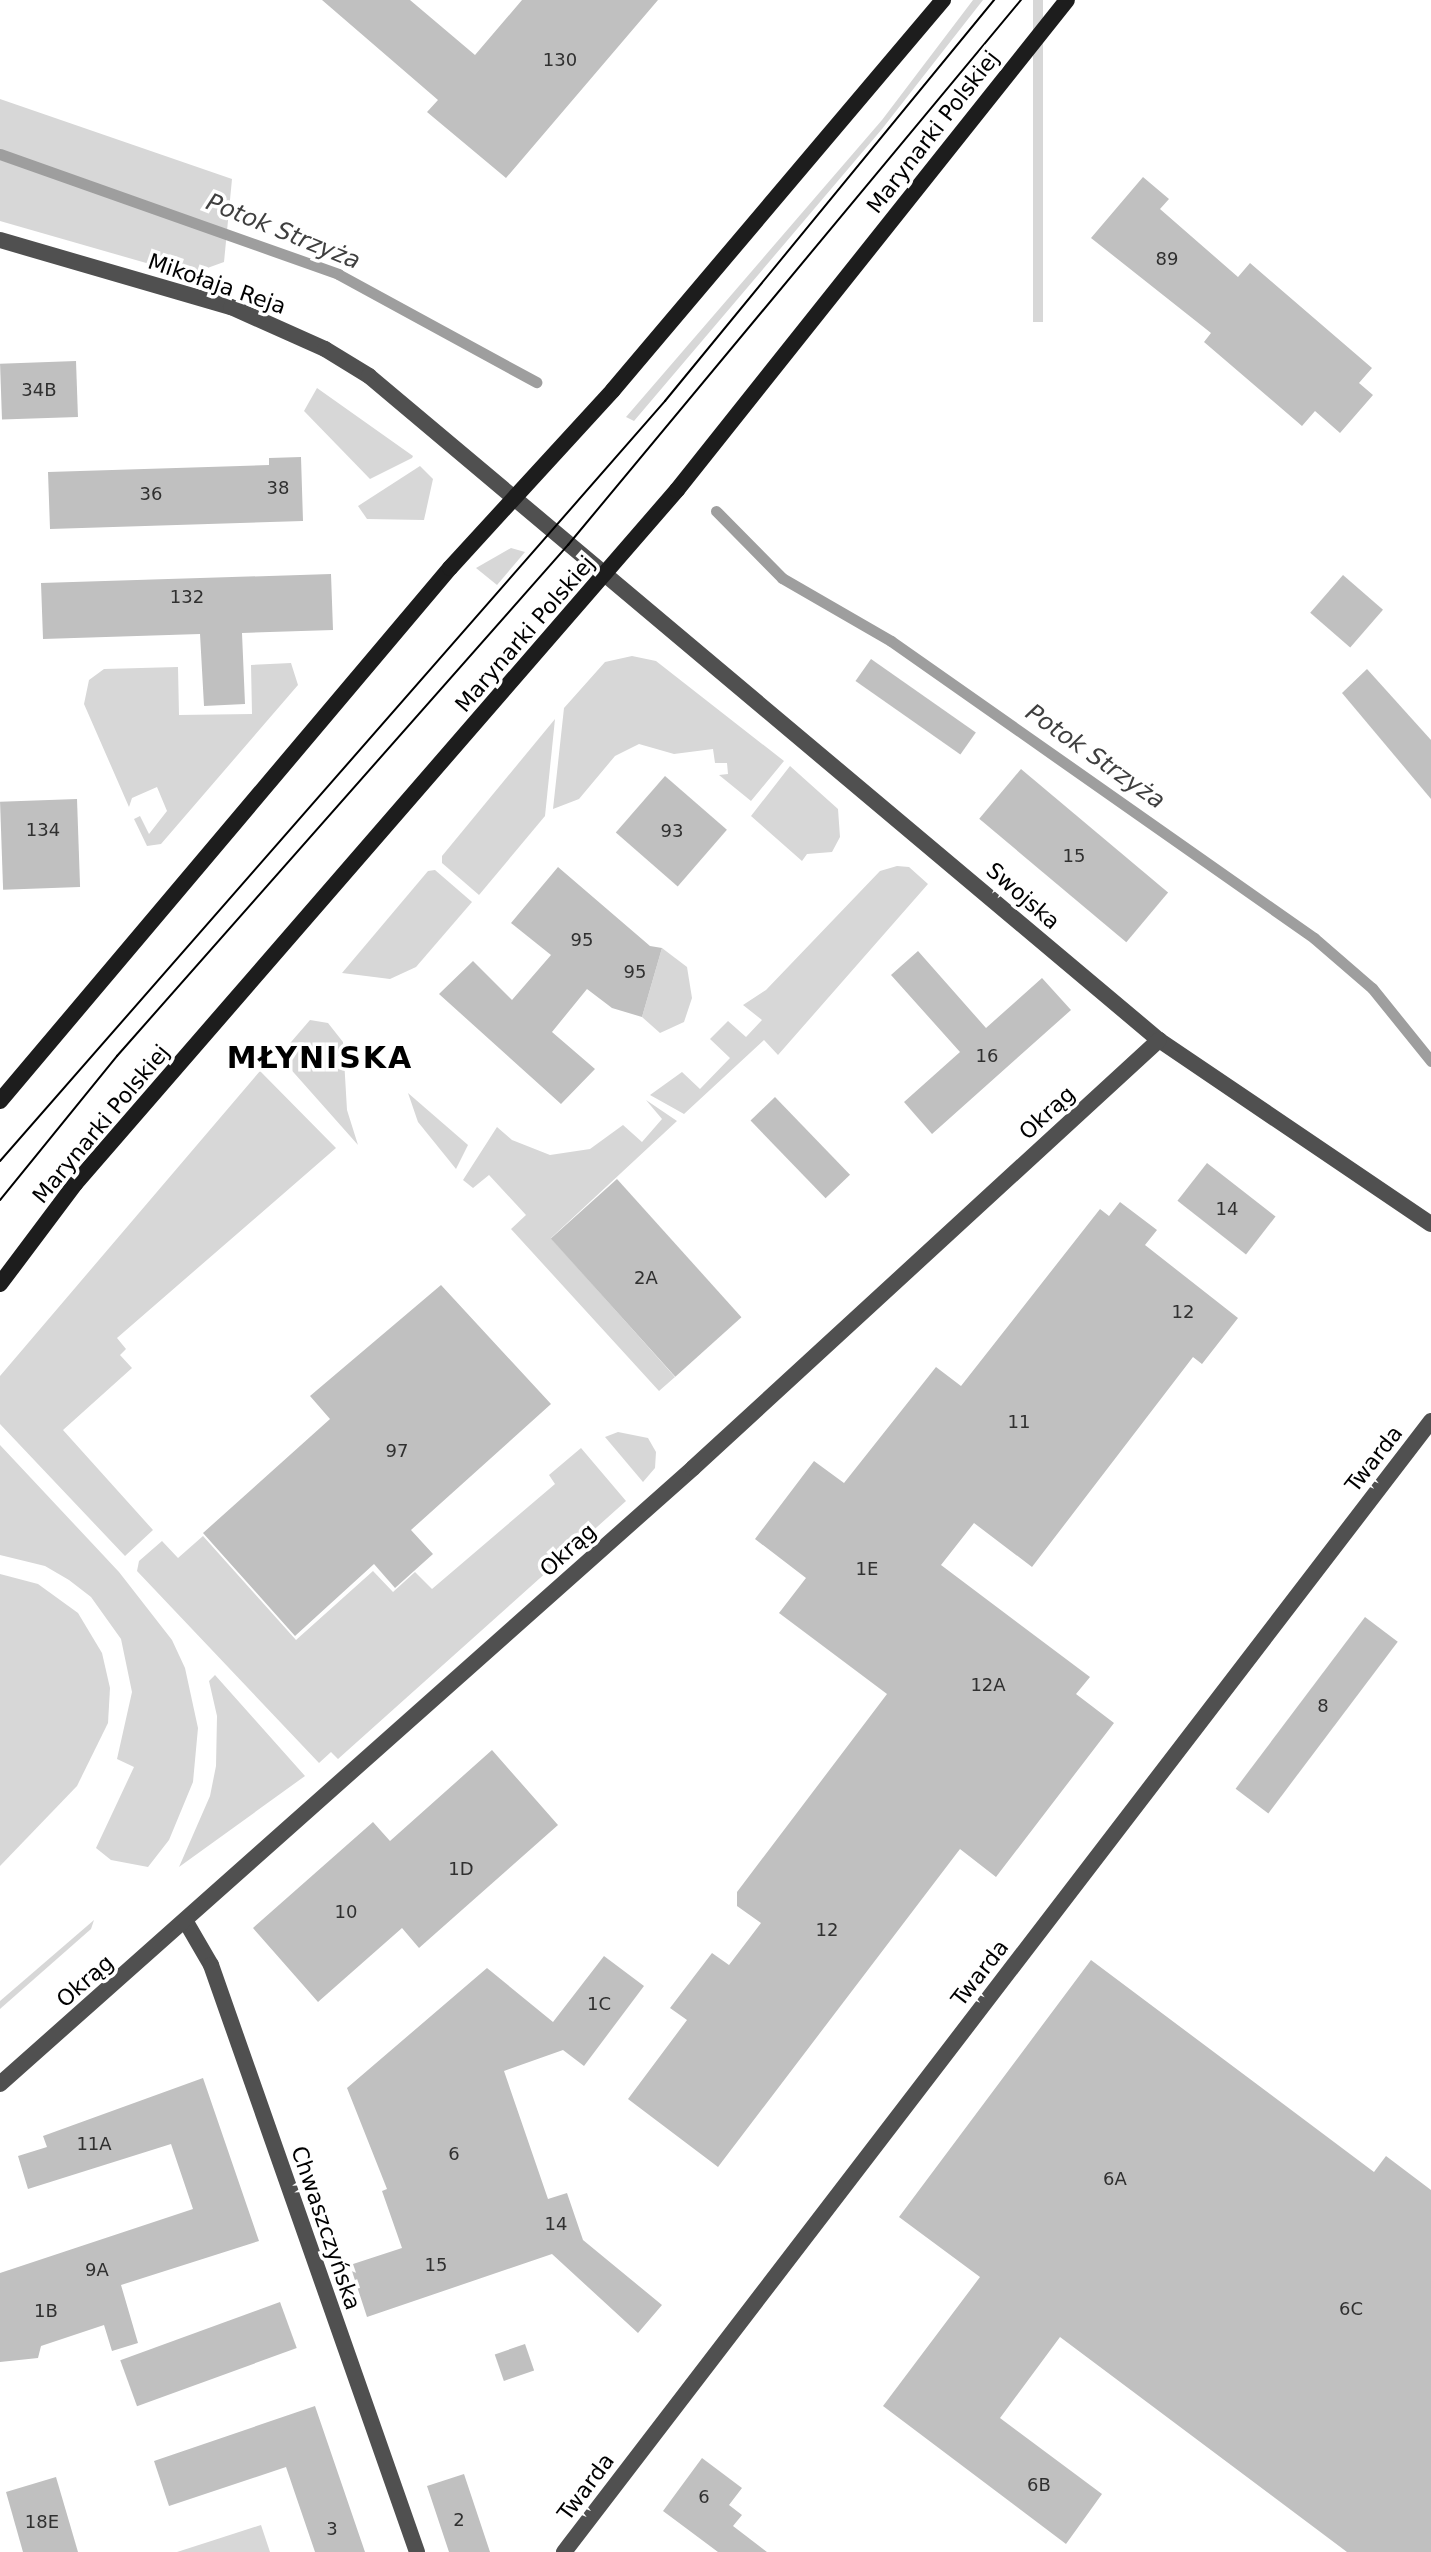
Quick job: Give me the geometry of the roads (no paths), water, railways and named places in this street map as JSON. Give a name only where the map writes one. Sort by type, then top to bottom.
[{"type":"main road","points":[[0,1101],[513,497],[613,390],[943,0]]},
{"type":"main road","name":"Marynarki Polskiej","points":[[0,1284],[75,1184],[605,576],[1067,0]]},
{"type":"street","name":"Mikołaja Reja","points":[[0,240],[231,307],[325,349],[369,376],[605,576]]},
{"type":"street","name":"Swojska","points":[[605,576],[1159,1040],[1431,1224]]},
{"type":"street","name":"Okrąg","points":[[0,2084],[186,1922],[1159,1040]]},
{"type":"street","name":"Twarda","points":[[564,2552],[1431,1421]]},
{"type":"street","name":"Chwaszczyńska","points":[[186,1922],[211,1965],[417,2552]]},
{"type":"waterway","name":"Potok Strzyża","points":[[0,154],[338,274],[536,382]]},
{"type":"waterway","name":"Potok Strzyża","points":[[716,511],[782,578],[891,641],[1314,938],[1372,988],[1431,1061]]},
{"type":"tram line","points":[[0,1161],[665,401],[994,0]]},
{"type":"tram line","points":[[0,1200],[117,1056],[568,545],[1021,0]]},
{"type":"district","name":"MŁYNISKA","points":[[320,1058]]}]
